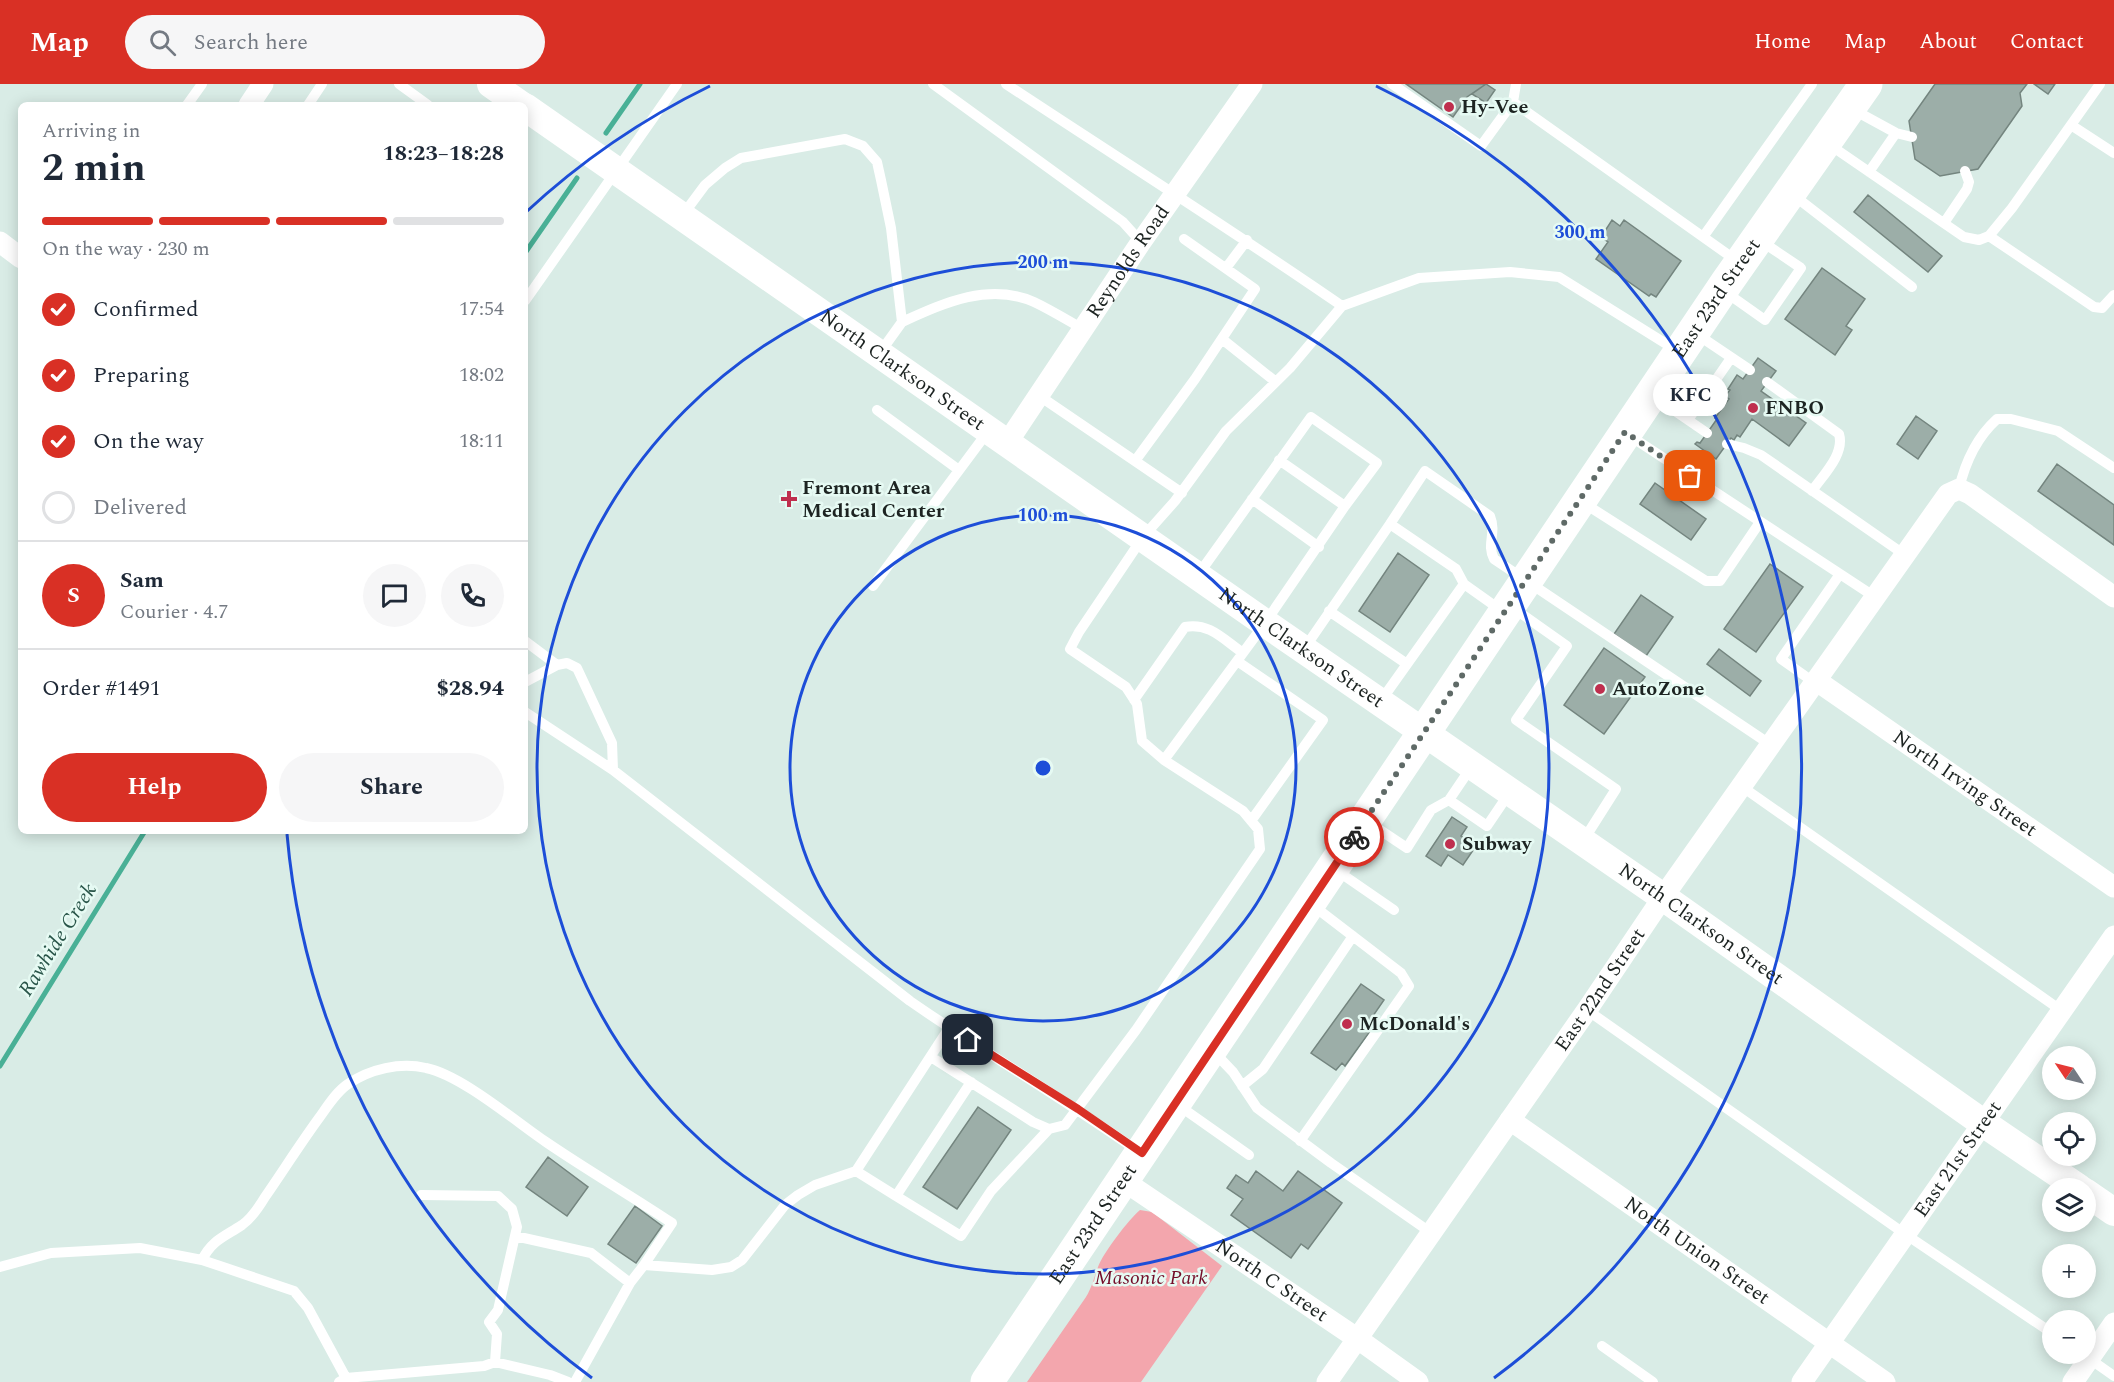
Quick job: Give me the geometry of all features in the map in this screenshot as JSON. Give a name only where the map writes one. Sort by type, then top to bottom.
[{"type":"main road","name":"East 23rd Street","points":[[987,1382],[1650,394],[1857,96]]},
{"type":"street","points":[[251,102],[263,84]]},
{"type":"street","name":"Reynolds Road","points":[[998,436],[1038,395],[1141,242],[1252,84]]},
{"type":"street","name":"North Clarkson Street","points":[[493,90],[516,102]]},
{"type":"street","name":"North Clarkson Street","points":[[528,109],[2064,1178]]},
{"type":"street","points":[[0,242],[18,256]]},
{"type":"street","points":[[1959,489],[1970,494],[2114,597]]},
{"type":"street","name":"East 22nd Street","points":[[1327,1382],[1587,1010],[1662,897],[1948,494],[1959,489]]},
{"type":"street","name":"North Irving Street","points":[[1816,682],[2114,887]]},
{"type":"street","name":"East 21st Street","points":[[1802,1382],[2114,936]]},
{"type":"street","name":"North Union Street","points":[[1510,1120],[1885,1382]]},
{"type":"street","name":"North C Street","points":[[1124,1181],[1419,1382]]},
{"type":"street","points":[[2096,1200],[2114,1212]]},
{"type":"street","points":[[2096,1344],[2114,1323]]},
{"type":"street","points":[[2073,1382],[2082,1364]]},
{"type":"lane","points":[[189,102],[202,84]]},
{"type":"lane","points":[[310,102],[322,84]]},
{"type":"lane","points":[[399,84],[424,102]]},
{"type":"lane","points":[[528,297],[677,84]]},
{"type":"lane","points":[[933,84],[1123,222],[1141,242]]},
{"type":"lane","points":[[1006,84],[1174,195],[1247,240],[1342,306]]},
{"type":"lane","points":[[1392,84],[1481,146],[1512,102],[1515,84]]},
{"type":"lane","points":[[1703,237],[1812,84]]},
{"type":"lane","points":[[1825,141],[1964,237],[1979,240],[1989,236],[2012,208],[2100,84]]},
{"type":"lane","points":[[1857,96],[1896,133],[1912,137]]},
{"type":"lane","points":[[1512,102],[1703,237],[1801,268],[1765,320],[1721,290]]},
{"type":"lane","points":[[2071,125],[2114,153]]},
{"type":"lane","points":[[1869,172],[1896,133]]},
{"type":"lane","points":[[682,216],[705,184],[741,158],[844,139],[864,146],[877,162],[881,180],[891,228],[902,322]]},
{"type":"lane","points":[[1944,223],[1967,189],[1969,183],[1965,171]]},
{"type":"lane","points":[[1789,192],[1912,287]]},
{"type":"lane","points":[[1989,236],[2094,308],[2102,308],[2114,295]]},
{"type":"lane","points":[[1135,461],[1255,289],[1184,239]]},
{"type":"lane","points":[[1226,268],[1247,240]]},
{"type":"lane","points":[[856,1171],[961,1236],[992,1191],[1049,1129],[1065,1125],[1078,1109],[1136,1030],[1260,849],[1258,829],[1244,811],[1164,760],[1142,741],[1137,704],[1126,687],[1070,649],[1143,537],[1182,493],[1226,431],[1290,368],[1342,306],[1419,278],[1510,272],[1559,277],[1686,342],[1731,358],[1750,370]]},
{"type":"lane","points":[[879,354],[902,322],[948,301],[984,293],[1008,294],[1033,302],[1083,328]]},
{"type":"lane","points":[[1222,339],[1276,382]]},
{"type":"lane","points":[[1688,420],[1731,358]]},
{"type":"lane","points":[[1767,382],[1839,434],[1839,451],[1812,491]]},
{"type":"lane","points":[[1650,394],[1707,433]]},
{"type":"lane","points":[[1038,395],[1182,493]]},
{"type":"lane","points":[[877,410],[960,470]]},
{"type":"lane","points":[[1164,760],[1265,623],[1377,463],[1311,417],[1198,576]]},
{"type":"lane","points":[[1959,489],[1965,463],[1988,427],[1997,419],[2011,419],[2058,431],[2114,468]]},
{"type":"lane","points":[[1625,432],[1875,597]]},
{"type":"lane","points":[[873,586],[960,470],[998,436]]},
{"type":"lane","points":[[1726,444],[1761,455],[1905,555]]},
{"type":"lane","points":[[1279,460],[1345,506]]},
{"type":"lane","points":[[1303,649],[1425,471],[1490,516],[1494,526],[1490,551],[1513,599],[1567,646],[1516,720],[1616,789],[1583,842]]},
{"type":"lane","points":[[1252,499],[1319,547]]},
{"type":"lane","points":[[1579,501],[1706,581],[1720,581],[1760,522]]},
{"type":"lane","points":[[1390,524],[1456,569],[1464,584],[1513,599],[1771,745]]},
{"type":"lane","points":[[1816,682],[1781,659],[1840,574]]},
{"type":"lane","points":[[1380,702],[1464,584]]},
{"type":"lane","points":[[1329,611],[1407,664]]},
{"type":"lane","points":[[1134,700],[1185,627],[1197,625],[1209,629],[1240,657],[1323,720],[1251,821]]},
{"type":"lane","points":[[528,642],[557,666]]},
{"type":"lane","points":[[528,680],[567,663],[578,668],[612,742],[613,770]]},
{"type":"lane","points":[[528,714],[613,770],[910,1001],[1142,1153]]},
{"type":"lane","points":[[1365,820],[1407,848],[1431,810],[1449,800],[1473,766]]},
{"type":"lane","points":[[1741,786],[2062,1011]]},
{"type":"lane","points":[[1449,800],[1487,826],[1510,791]]},
{"type":"lane","points":[[1333,868],[1394,910]]},
{"type":"lane","points":[[1300,1141],[1409,986],[1401,973],[1309,903]]},
{"type":"lane","points":[[1242,1086],[1263,1069],[1323,984],[1353,936]]},
{"type":"lane","points":[[1587,1010],[1905,1234],[2042,1326]]},
{"type":"lane","points":[[644,1264],[712,1270],[731,1267],[742,1260],[779,1212],[798,1195],[815,1185],[856,1171],[949,1028]]},
{"type":"lane","points":[[1211,1048],[1233,1072],[1257,1108],[1430,1233]]},
{"type":"lane","points":[[931,1057],[1033,1122],[1049,1129]]},
{"type":"lane","points":[[202,1260],[208,1248],[222,1236],[243,1224],[256,1211],[303,1140],[331,1101],[346,1085],[379,1070],[398,1066],[428,1068],[458,1082],[672,1223],[630,1283],[575,1382]]},
{"type":"lane","points":[[896,1196],[971,1082]]},
{"type":"lane","points":[[1175,1103],[1249,1155]]},
{"type":"lane","points":[[421,1195],[498,1197],[512,1209],[517,1227],[498,1310],[489,1322],[496,1334],[495,1362]]},
{"type":"lane","points":[[515,1236],[591,1253],[630,1283]]},
{"type":"lane","points":[[0,1266],[51,1253],[140,1248],[202,1260],[294,1291],[308,1308],[342,1380],[484,1366],[495,1362],[550,1375],[568,1382]]},
{"type":"lane","points":[[1602,1346],[1653,1382]]},
{"type":"lane","points":[[2096,1363],[2114,1376]]},
{"type":"green space","name":"Masonic Park","points":[[1140,1210],[1152,1212],[1222,1266],[1141,1382],[1027,1382],[1086,1297],[1105,1253],[1123,1228]]},
{"type":"building","name":"Hy-Vee","points":[[1406,84],[1486,84],[1467,97],[1453,117]]},
{"type":"building","points":[[1486,84],[1495,90],[1486,103],[1472,94]]},
{"type":"building","points":[[1935,84],[2027,84],[2020,93],[2022,106],[1978,169],[1940,176],[1915,159],[1909,121]]},
{"type":"building","points":[[2034,84],[2055,84],[2048,94]]},
{"type":"building","points":[[1868,195],[1942,256],[1928,272],[1854,212]]},
{"type":"building","points":[[1612,220],[1620,226],[1624,220],[1681,261],[1656,297],[1651,294],[1649,296],[1596,259],[1608,242],[1601,237]]},
{"type":"building","points":[[1822,268],[1865,299],[1846,326],[1852,330],[1835,355],[1785,319]]},
{"type":"building","name":"FNBO","points":[[1758,358],[1776,371],[1761,391],[1806,423],[1789,446],[1752,419],[1740,437],[1737,435],[1734,440],[1731,438],[1716,459],[1695,444],[1700,443],[1717,419],[1715,418],[1729,399],[1725,396],[1737,375],[1743,379]]},
{"type":"building","points":[[1916,416],[1937,431],[1918,459],[1897,444]]},
{"type":"building","points":[[2057,464],[2114,505],[2114,545],[2038,491]]},
{"type":"building","points":[[1655,483],[1706,519],[1691,540],[1640,504]]},
{"type":"building","points":[[1398,553],[1429,575],[1390,632],[1359,611]]},
{"type":"building","points":[[1770,564],[1803,587],[1756,652],[1724,629]]},
{"type":"building","points":[[1641,595],[1673,617],[1646,656],[1614,634]]},
{"type":"building","points":[[1604,648],[1645,677],[1604,734],[1564,705]]},
{"type":"building","points":[[1719,649],[1761,681],[1750,696],[1707,664]]},
{"type":"building","points":[[1452,817],[1467,827],[1461,836],[1476,846],[1463,865],[1448,855],[1441,866],[1426,856]]},
{"type":"building","points":[[1361,984],[1384,1000],[1366,1026],[1371,1030],[1345,1066],[1342,1063],[1336,1070],[1311,1053]]},
{"type":"building","points":[[978,1107],[1011,1130],[957,1209],[923,1187]]},
{"type":"building","points":[[548,1157],[588,1187],[567,1216],[526,1187]]},
{"type":"building","points":[[1256,1171],[1283,1191],[1298,1171],[1342,1203],[1308,1249],[1301,1244],[1291,1258],[1231,1215],[1243,1199],[1227,1188],[1236,1175],[1248,1183]]},
{"type":"building","points":[[635,1206],[662,1226],[636,1263],[608,1244]]},
{"type":"waterway","name":"Rawhide Creek","points":[[606,133],[640,84]]},
{"type":"waterway","name":"Rawhide Creek","points":[[528,249],[577,178]]},
{"type":"waterway","name":"Rawhide Creek","points":[[0,1066],[143,834]]},
{"type":"way so far","points":[[1354,837],[1625,432],[1690,476]]},
{"type":"place","name":"Hy-Vee","points":[[1449,107]]},
{"type":"place","name":"FNBO","points":[[1753,408]]},
{"type":"place","name":"KFC","points":[[1690,476]]},
{"type":"place","name":"Fremont Area Medical Center","points":[[789,499]]},
{"type":"place","name":"AutoZone","points":[[1600,689]]},
{"type":"place","name":"Subway","points":[[1450,844]]},
{"type":"place","name":"McDonald's","points":[[1347,1024]]},
{"type":"route","points":[[968,1040],[1078,1109],[1142,1153],[1354,837]]}]
